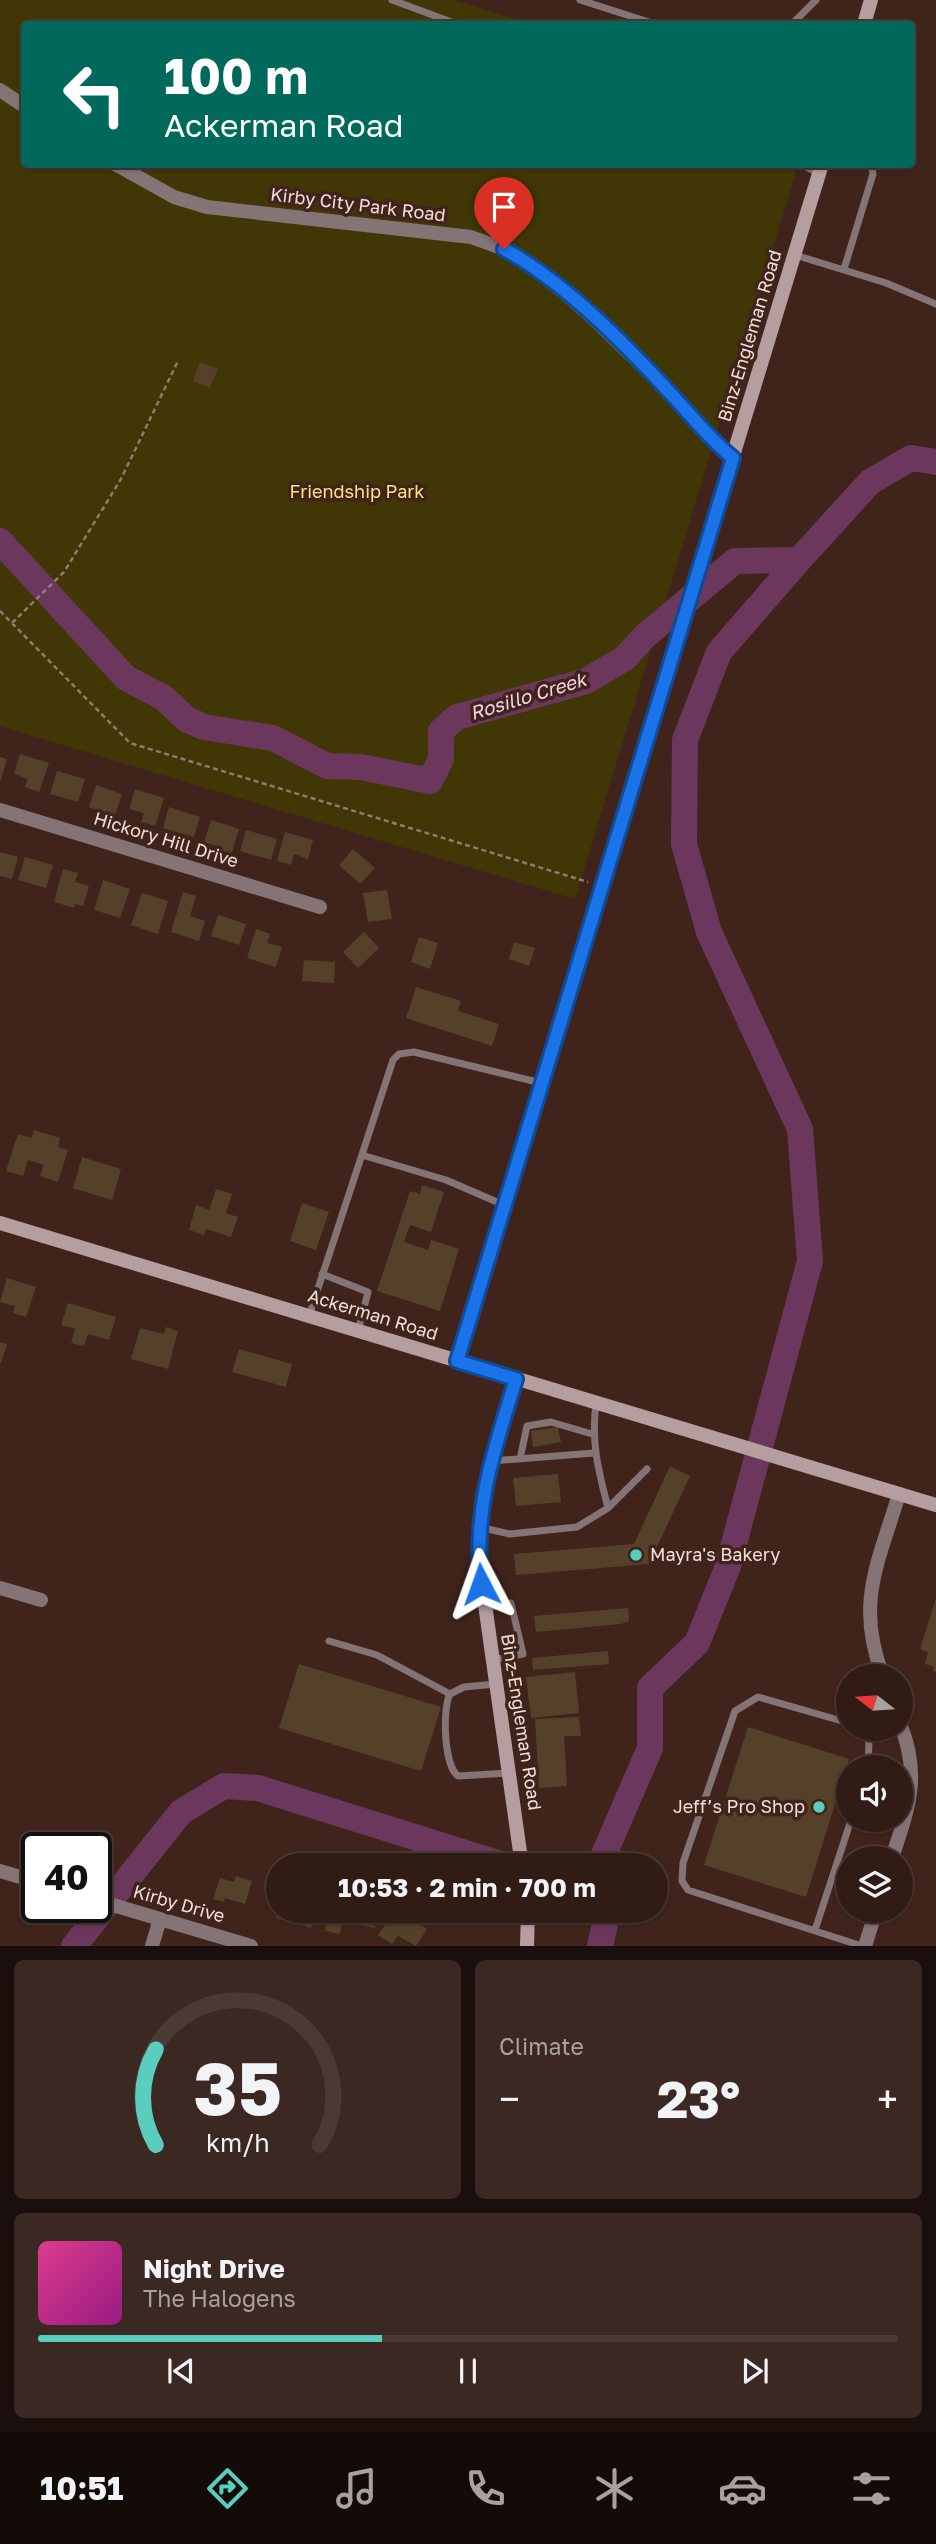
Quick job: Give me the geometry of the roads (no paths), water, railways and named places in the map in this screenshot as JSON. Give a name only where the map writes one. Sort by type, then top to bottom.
[{"type":"street","points":[[865,21],[871,0]]},
{"type":"street","points":[[0,90],[21,104]]},
{"type":"street","name":"Kirby City Park Road","points":[[121,168],[174,197],[207,207],[471,237],[504,249],[533,265],[593,318],[673,396],[707,436],[733,458]]},
{"type":"street","name":"Binz-Engleman Road","points":[[457,1361],[820,169]]},
{"type":"street","name":"Hickory Hill Drive","points":[[0,810],[320,907]]},
{"type":"street","name":"Ackerman Road","points":[[0,1223],[936,1505]]},
{"type":"street","name":"Binz-Engleman Road","points":[[516,1379],[491,1461],[478,1527],[484,1608],[521,1853]]},
{"type":"street","points":[[879,1664],[869,1630],[869,1606],[873,1580],[899,1494]]},
{"type":"street","points":[[0,1588],[41,1600]]},
{"type":"street","points":[[896,1846],[913,1791],[912,1767],[905,1741]]},
{"type":"street","points":[[0,1871],[21,1877]]},
{"type":"street","name":"Kirby Drive","points":[[112,1905],[251,1945]]},
{"type":"street","points":[[152,1945],[153,1917]]},
{"type":"street","points":[[527,1923],[527,1945]]},
{"type":"street","points":[[864,1945],[872,1923]]},
{"type":"lane","points":[[392,0],[449,21]]},
{"type":"lane","points":[[580,0],[646,21]]},
{"type":"lane","points":[[795,21],[816,0]]},
{"type":"lane","points":[[844,269],[873,174],[872,168]]},
{"type":"lane","points":[[794,255],[886,282],[936,304]]},
{"type":"lane","points":[[309,1316],[394,1060],[399,1054],[414,1052],[541,1083]]},
{"type":"lane","points":[[362,1155],[446,1180],[504,1205]]},
{"type":"lane","points":[[323,1274],[368,1292],[358,1331]]},
{"type":"lane","points":[[596,1403],[594,1453],[608,1508]]},
{"type":"lane","points":[[520,1459],[527,1426],[551,1422],[593,1434]]},
{"type":"lane","points":[[491,1461],[594,1453]]},
{"type":"lane","points":[[478,1527],[510,1534],[577,1527],[608,1508],[647,1469]]},
{"type":"lane","points":[[484,1608],[511,1603],[523,1654],[492,1660]]},
{"type":"lane","points":[[329,1641],[377,1655],[450,1694]]},
{"type":"lane","points":[[496,1685],[464,1687],[450,1694],[446,1706],[449,1763],[453,1772],[464,1777],[510,1773]]},
{"type":"lane","points":[[836,1719],[758,1697],[735,1711],[683,1863],[682,1881],[688,1890],[864,1945]]},
{"type":"lane","points":[[815,1930],[847,1832]]},
{"type":"waterway","name":"Rosillo Creek","points":[[0,541],[126,678],[164,698],[186,719],[204,727],[273,738],[327,766],[361,767],[430,781],[441,759],[441,731],[457,717],[586,681],[625,658],[645,636],[735,561],[799,560],[870,482],[911,458],[936,462]]},
{"type":"waterway","points":[[605,1853],[650,1748],[650,1688],[697,1643],[728,1566],[810,1261],[800,1129],[709,932],[684,844],[685,740],[719,652],[799,560]]},
{"type":"waterway","points":[[74,1946],[181,1812],[224,1786],[258,1788],[466,1853]]},
{"type":"waterway","points":[[600,1946],[605,1923]]},
{"type":"place","name":"Mayra's Bakery","points":[[636,1555]]},
{"type":"place","name":"Jeff’s Pro Shop","points":[[819,1807]]},
{"type":"park label","name":"Friendship Park","points":[[357,492]]}]
